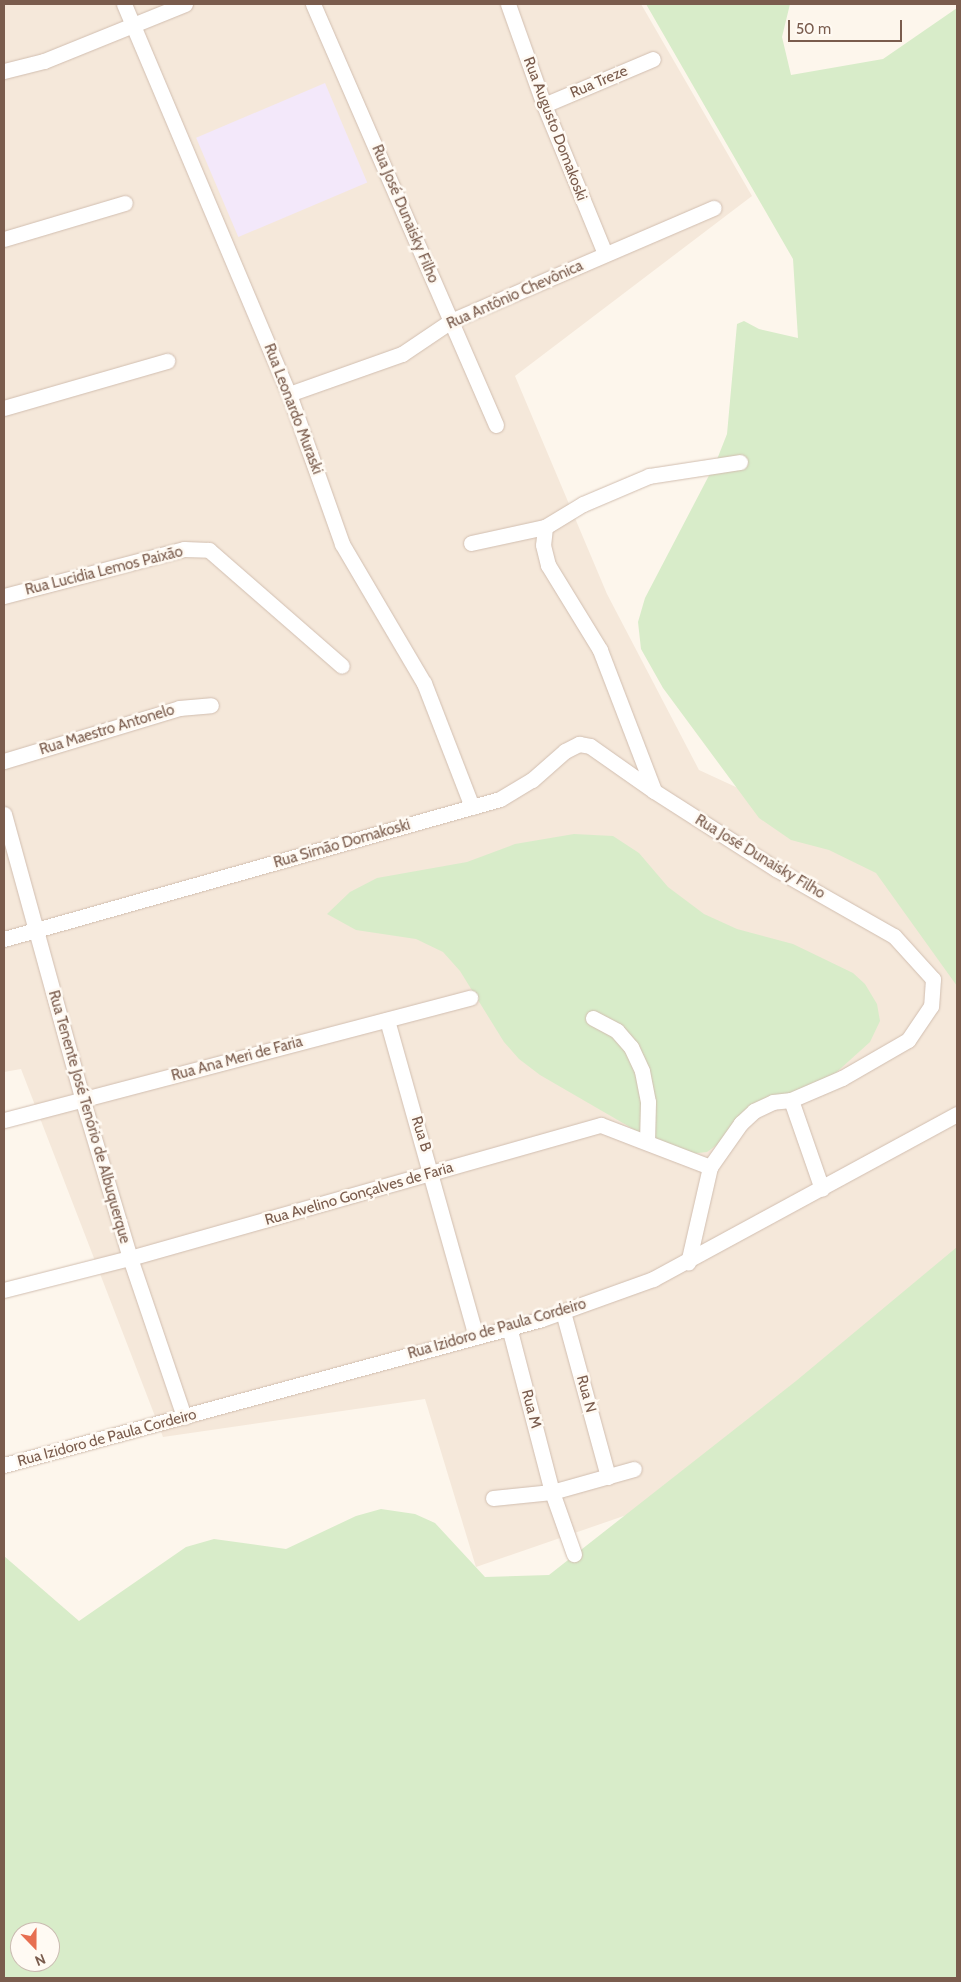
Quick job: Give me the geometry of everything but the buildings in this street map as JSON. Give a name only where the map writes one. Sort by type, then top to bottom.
[{"type":"street","name":"Rua Leonardo Muraski","points":[[124,4],[289,394],[342,544],[424,683],[472,807]]},
{"type":"street","points":[[4,71],[44,61],[185,4]]},
{"type":"street","name":"Rua José Dunaisky Filho","points":[[313,4],[496,425]]},
{"type":"street","name":"Rua Augusto Domakoski","points":[[508,4],[544,105],[605,254]]},
{"type":"street","name":"Rua Treze","points":[[544,105],[653,59]]},
{"type":"street","points":[[4,239],[125,203]]},
{"type":"street","name":"Rua Antônio Chevônica","points":[[289,394],[402,354],[450,321],[714,208]]},
{"type":"street","points":[[4,408],[167,361]]},
{"type":"street","points":[[471,544],[545,527],[583,504],[649,476],[740,462]]},
{"type":"street","points":[[545,527],[543,545],[548,565],[600,650],[654,791]]},
{"type":"street","name":"Rua Lucidia Lemos Paixão","points":[[4,596],[184,549],[209,550],[342,666]]},
{"type":"street","name":"Rua Maestro Antonelo","points":[[4,761],[180,708],[212,705]]},
{"type":"street","name":"Rua Simão Domakoski","points":[[4,939],[500,799],[524,785],[565,751],[579,744],[590,746],[654,791]]},
{"type":"street","name":"Rua José Dunaisky Filho","points":[[654,791],[776,870],[894,936],[933,979],[931,1006],[908,1040],[842,1078],[791,1100],[773,1102],[754,1111],[741,1123],[710,1167]]},
{"type":"street","name":"Rua Tenente José Tenório de Albuquerque","points":[[4,814],[82,1098],[130,1258],[184,1417]]},
{"type":"street","name":"Rua Ana Meri de Faria","points":[[4,1120],[82,1098],[470,998]]},
{"type":"street","points":[[593,1018],[617,1031],[631,1047],[642,1071],[648,1102],[647,1142]]},
{"type":"street","name":"Rua B","points":[[387,1020],[432,1174],[476,1337]]},
{"type":"street","points":[[791,1100],[822,1189]]},
{"type":"street","name":"Rua Izidoro de Paula Cordeiro","points":[[5,1465],[563,1312],[688,1262],[957,1114]]},
{"type":"street","name":"Rua Avelino Gonçalves de Faria","points":[[4,1290],[130,1258],[432,1174],[601,1124],[710,1167]]},
{"type":"street","points":[[688,1262],[710,1167]]},
{"type":"street","name":"Rua N","points":[[563,1312],[608,1476]]},
{"type":"street","name":"Rua M","points":[[509,1327],[552,1492],[574,1554]]},
{"type":"street","points":[[493,1498],[552,1492],[634,1469]]},
{"type":"shaded area","points":[[4,4],[641,4],[752,196],[515,376],[607,594],[699,770],[946,884],[957,943],[957,1299],[699,1490],[476,1567],[425,1399],[163,1437],[21,1069],[4,1072]]},
{"type":"shaded area","points":[[325,83],[367,182],[238,237],[196,138]]},
{"type":"green space","points":[[646,4],[790,4],[782,37],[791,75],[883,59],[957,8],[957,986],[876,873],[829,850],[791,840],[759,818],[663,688],[641,649],[638,622],[645,598],[716,462],[727,434],[737,324],[744,321],[759,329],[798,338],[793,259]]},
{"type":"green space","points":[[574,834],[613,836],[639,853],[668,887],[704,914],[737,929],[793,944],[853,973],[865,984],[877,1004],[880,1021],[870,1042],[819,1088],[751,1120],[707,1152],[689,1154],[647,1137],[540,1075],[519,1059],[504,1042],[460,971],[443,952],[416,939],[356,930],[327,914],[350,892],[377,878],[467,862],[515,844]]},
{"type":"green space","points":[[957,1247],[957,1978],[4,1978],[4,1556],[79,1621],[186,1547],[214,1539],[286,1549],[356,1516],[381,1509],[415,1514],[435,1523],[485,1577],[549,1575],[796,1381]]}]
